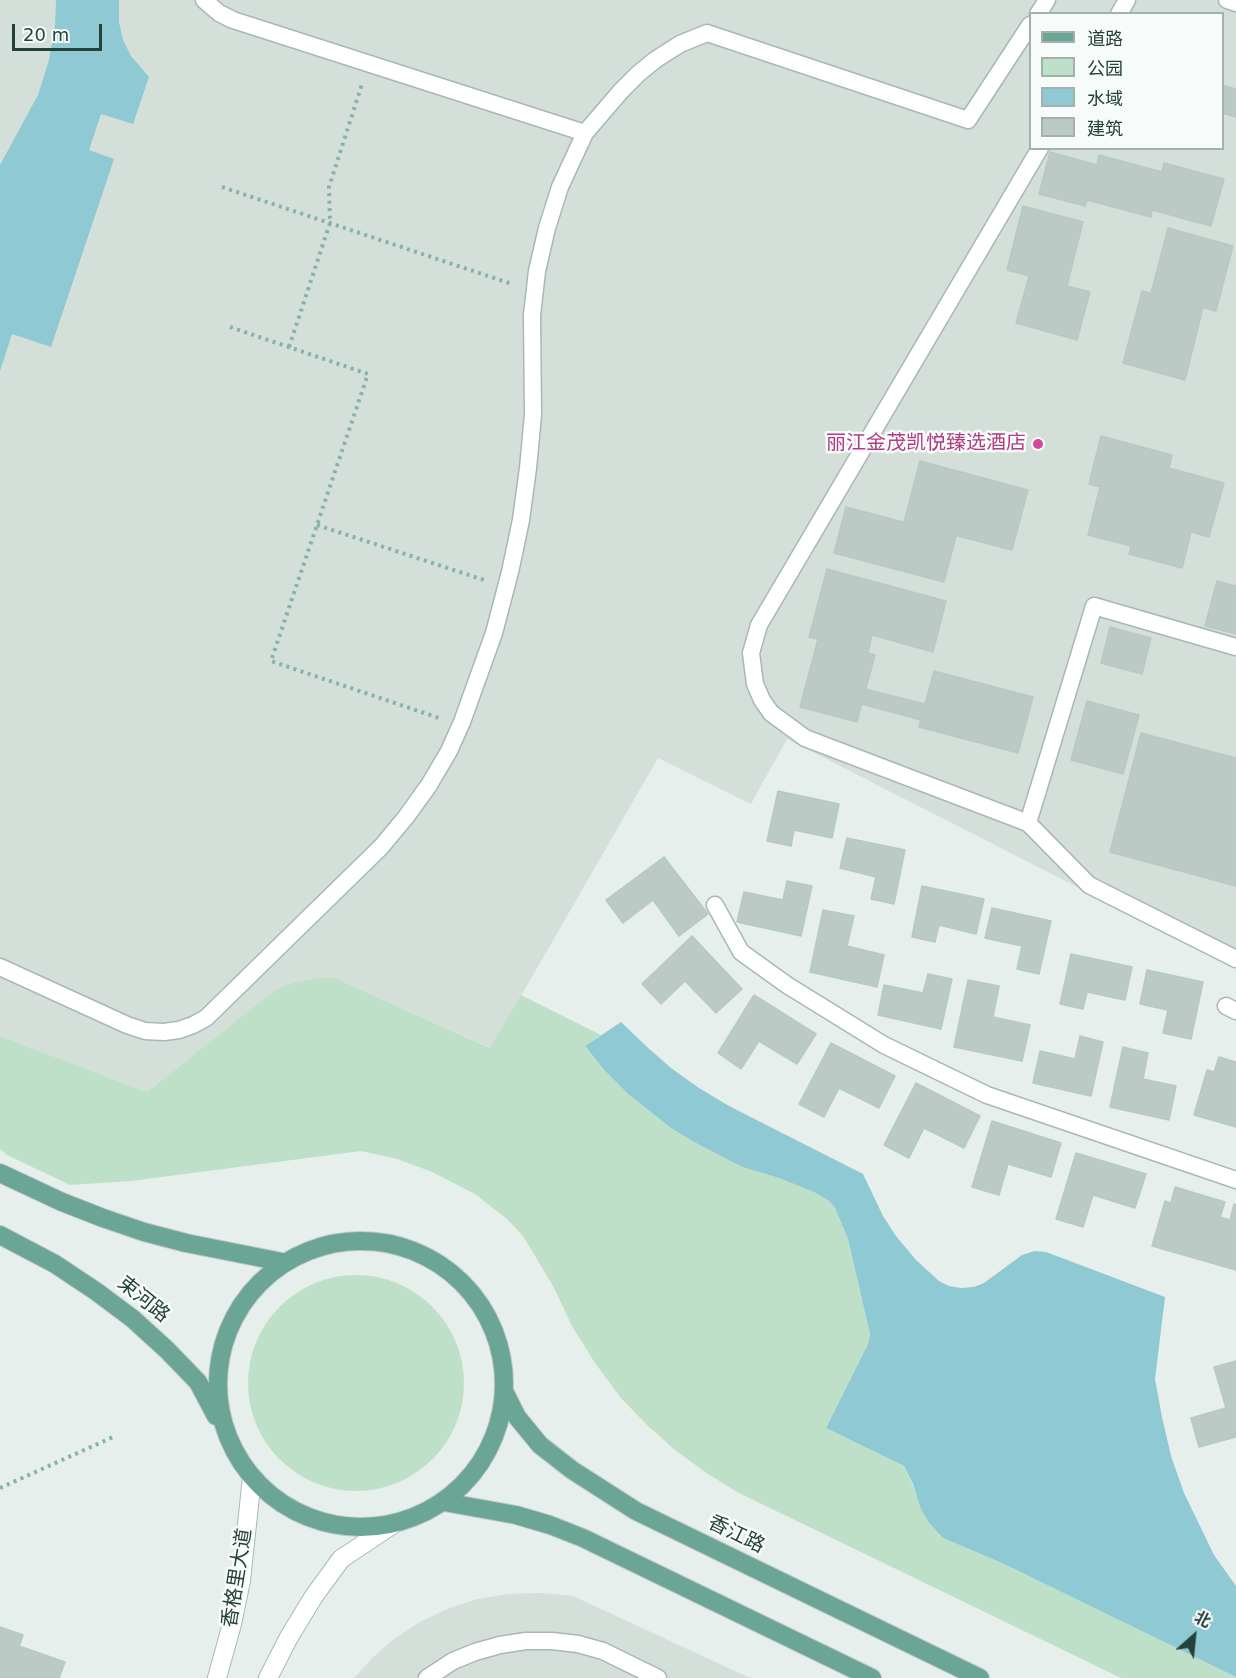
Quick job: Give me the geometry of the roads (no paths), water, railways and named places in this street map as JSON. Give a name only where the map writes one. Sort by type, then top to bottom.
[{"type":"main road","points":[[0,1173],[103,1218],[144,1232],[186,1243],[282,1262]]},
{"type":"main road","name":"束河路","points":[[0,1235],[55,1264],[133,1319],[198,1382],[226,1434]]},
{"type":"main road","points":[[353,1241],[380,1242],[407,1248],[431,1259],[472,1293],[497,1339],[503,1365],[504,1391],[501,1416],[493,1442],[464,1485],[444,1502],[421,1514],[395,1523],[361,1527],[317,1521],[293,1510],[271,1495],[252,1477],[236,1455],[226,1434],[219,1406],[217,1379],[220,1353],[228,1328],[241,1305],[258,1284],[282,1262],[327,1245],[353,1241]]},
{"type":"main road","name":"香江路","points":[[504,1391],[518,1417],[540,1445],[572,1470],[627,1506],[980,1678]]},
{"type":"main road","name":"香格里大道","points":[[217,1678],[241,1581],[252,1477]]},
{"type":"main road","points":[[444,1502],[516,1515],[583,1538],[872,1678]]},
{"type":"main road","points":[[268,1678],[308,1606],[341,1559],[395,1523]]},
{"type":"lane","points":[[204,0],[219,13],[232,20],[585,133]]},
{"type":"lane","points":[[1227,0],[1236,3]]},
{"type":"lane","points":[[0,967],[127,1025],[146,1031],[164,1032],[193,1025],[206,1018],[381,847],[429,785],[461,726],[494,633],[521,520],[533,415],[532,315],[537,271],[550,218],[564,178],[585,133],[621,91],[655,60],[680,44],[707,33],[968,120],[1029,26]]},
{"type":"lane","points":[[1039,150],[759,625],[751,653],[755,684],[771,713],[804,738],[1028,823],[1089,885],[1236,959]]},
{"type":"lane","points":[[1028,823],[1094,606],[1236,647]]},
{"type":"lane","points":[[715,905],[741,952],[787,985],[884,1045],[987,1095],[1236,1180]]},
{"type":"lane","points":[[0,1166],[23,1184]]},
{"type":"lane","points":[[427,1678],[453,1661],[475,1652],[526,1641],[578,1644],[603,1651],[658,1678]]},
{"type":"water","points":[[56,0],[119,0],[119,22],[123,40],[131,56],[149,77],[133,124],[101,114],[89,150],[114,159],[51,347],[12,334],[0,371],[0,165],[38,95],[49,60],[55,26]]},
{"type":"water","points":[[621,1022],[671,1068],[699,1088],[729,1106],[863,1174],[883,1216],[896,1236],[916,1260],[939,1281],[949,1286],[974,1287],[984,1283],[1022,1255],[1035,1251],[1046,1252],[1165,1297],[1155,1379],[1162,1417],[1171,1456],[1184,1493],[1214,1555],[1236,1586],[1236,1677],[1002,1563],[943,1538],[930,1524],[921,1509],[904,1466],[826,1428],[868,1344],[870,1334],[848,1239],[835,1208],[829,1201],[814,1192],[742,1167],[694,1142],[671,1128],[628,1094],[585,1046]]},
{"type":"place","name":"丽江金茂凯悦臻选酒店","points":[[1038,444]]}]
